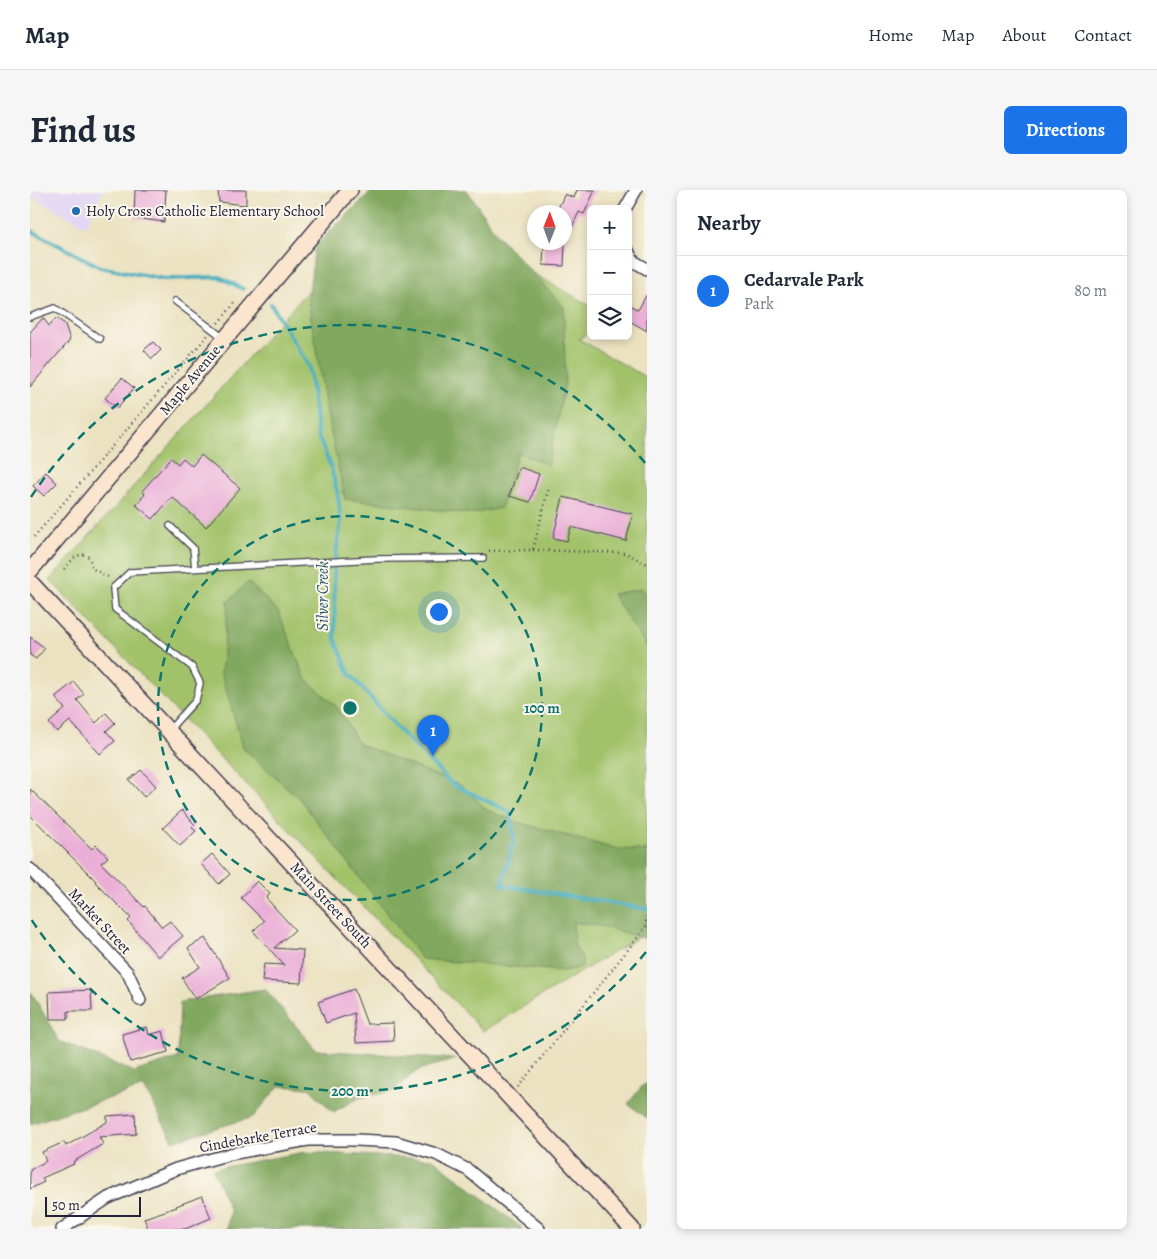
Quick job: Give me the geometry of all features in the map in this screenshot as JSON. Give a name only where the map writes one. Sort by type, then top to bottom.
[{"type":"street","name":"Maple Avenue","points":[[30,571],[350,190]]},
{"type":"street","points":[[627,205],[636,190]]},
{"type":"street","points":[[632,259],[647,268]]},
{"type":"street","name":"Main Street South","points":[[30,582],[632,1229]]},
{"type":"street","name":"Market Street","points":[[30,869],[128,972],[140,1000]]},
{"type":"street","name":"Cindebarke Terrace","points":[[62,1229],[108,1198],[176,1169],[230,1154],[308,1140],[356,1140],[396,1142],[436,1154],[468,1170],[539,1229]]},
{"type":"lane","points":[[174,301],[225,339]]},
{"type":"lane","points":[[30,317],[55,308],[100,339]]},
{"type":"lane","points":[[170,526],[193,548],[195,568]]},
{"type":"lane","points":[[169,731],[196,700],[200,683],[192,667],[115,609],[113,588],[130,572],[483,554]]},
{"type":"path","points":[[34,537],[237,301]]},
{"type":"path","points":[[533,550],[548,490]]},
{"type":"path","points":[[483,554],[533,550],[626,553],[647,564]]},
{"type":"path","points":[[64,569],[75,557],[82,554],[89,557],[93,569],[119,583]]},
{"type":"path","points":[[518,1088],[646,927],[647,908]]},
{"type":"shaded area","name":"Holy Cross Catholic Elementary School","points":[[30,190],[104,190],[86,226],[30,196]]},
{"type":"green space","points":[[373,190],[467,190],[497,235],[564,307],[565,382],[548,465],[518,452],[501,508],[471,514],[345,499],[328,419],[308,300],[315,246]]},
{"type":"green space","points":[[393,195],[587,304],[587,334],[579,339],[647,378],[647,932],[483,1031],[50,580]]},
{"type":"green space","points":[[248,582],[278,611],[305,678],[338,708],[359,744],[462,786],[487,810],[517,822],[612,848],[647,851],[647,939],[601,926],[573,922],[575,947],[582,957],[582,967],[563,971],[422,959],[299,798],[244,749],[221,673],[228,602]]},
{"type":"green space","points":[[641,589],[647,594],[647,647],[612,594]]},
{"type":"green space","points":[[265,989],[316,1050],[457,1059],[418,1070],[393,1091],[359,1098],[333,1112],[309,1088],[279,1086],[253,1117],[173,1141],[144,1087],[30,1124],[30,995],[32,993],[59,1041],[134,1072],[178,1058],[180,1002]]},
{"type":"green space","points":[[647,1084],[647,1118],[628,1104],[643,1085]]},
{"type":"green space","points":[[305,1152],[433,1159],[523,1229],[227,1229],[230,1211],[213,1169]]},
{"type":"building","points":[[135,190],[166,190],[164,222],[134,218]]},
{"type":"building","points":[[218,190],[246,190],[246,205],[219,202]]},
{"type":"building","points":[[577,190],[595,190],[584,214],[579,212],[572,227],[572,205],[560,205],[565,194],[574,198]]},
{"type":"building","points":[[544,250],[565,250],[564,266],[543,265]]},
{"type":"building","points":[[647,294],[647,331],[632,322],[632,306],[638,310]]},
{"type":"building","points":[[43,318],[49,326],[56,318],[65,324],[70,340],[30,387],[30,332]]},
{"type":"building","points":[[153,342],[161,350],[152,359],[144,350]]},
{"type":"building","points":[[122,378],[134,388],[117,408],[105,398]]},
{"type":"building","points":[[201,455],[240,488],[206,527],[172,497],[153,519],[136,505],[145,494],[142,491],[171,458],[178,464],[183,458],[192,466]]},
{"type":"building","points":[[519,467],[539,474],[530,502],[509,496]]},
{"type":"building","points":[[46,472],[57,483],[44,496],[33,486]]},
{"type":"building","points":[[563,497],[633,514],[626,541],[571,527],[567,541],[553,538]]},
{"type":"building","points":[[30,637],[45,648],[36,659],[30,655]]},
{"type":"building","points":[[74,682],[84,694],[77,700],[96,723],[106,713],[115,723],[106,731],[115,741],[100,754],[70,721],[57,732],[49,723],[65,709],[55,697]]},
{"type":"building","points":[[141,770],[156,786],[144,797],[129,780]]},
{"type":"building","points":[[30,789],[92,849],[96,845],[108,857],[101,863],[145,906],[162,927],[170,921],[183,936],[158,957],[128,921],[131,918],[30,815]]},
{"type":"building","points":[[182,810],[195,825],[192,828],[196,831],[180,846],[163,828]]},
{"type":"building","points":[[212,854],[230,874],[219,884],[201,864]]},
{"type":"building","points":[[257,881],[270,894],[266,898],[295,930],[274,948],[303,950],[301,983],[262,981],[264,964],[284,965],[253,931],[264,921],[241,898]]},
{"type":"building","points":[[205,938],[230,978],[195,999],[182,978],[200,967],[188,948]]},
{"type":"building","points":[[354,989],[367,1024],[393,1023],[394,1041],[356,1043],[354,1013],[326,1023],[318,1002]]},
{"type":"building","points":[[91,990],[92,1011],[68,1011],[68,1019],[50,1019],[49,992]]},
{"type":"building","points":[[147,1027],[149,1035],[163,1031],[168,1052],[130,1062],[122,1034]]},
{"type":"building","points":[[135,1114],[136,1134],[99,1137],[103,1144],[73,1162],[74,1164],[42,1178],[44,1182],[30,1189],[30,1170],[46,1161],[42,1152],[64,1142],[66,1146],[107,1122],[107,1116]]},
{"type":"building","points":[[202,1196],[211,1218],[185,1229],[148,1229],[144,1218]]},
{"type":"waterway","name":"Silver Creek","points":[[30,230],[100,267],[164,279],[220,277],[243,289]]},
{"type":"waterway","name":"Silver Creek","points":[[271,304],[309,367],[318,436],[331,467],[338,495],[341,522],[334,566],[335,638],[349,673],[398,729],[452,784],[510,812],[514,839],[502,885],[647,909]]},
{"type":"place","name":"Holy Cross Catholic Elementary School","points":[[76,211]]},
{"type":"place","name":"Cedarvale Park","points":[[433,756]]}]
